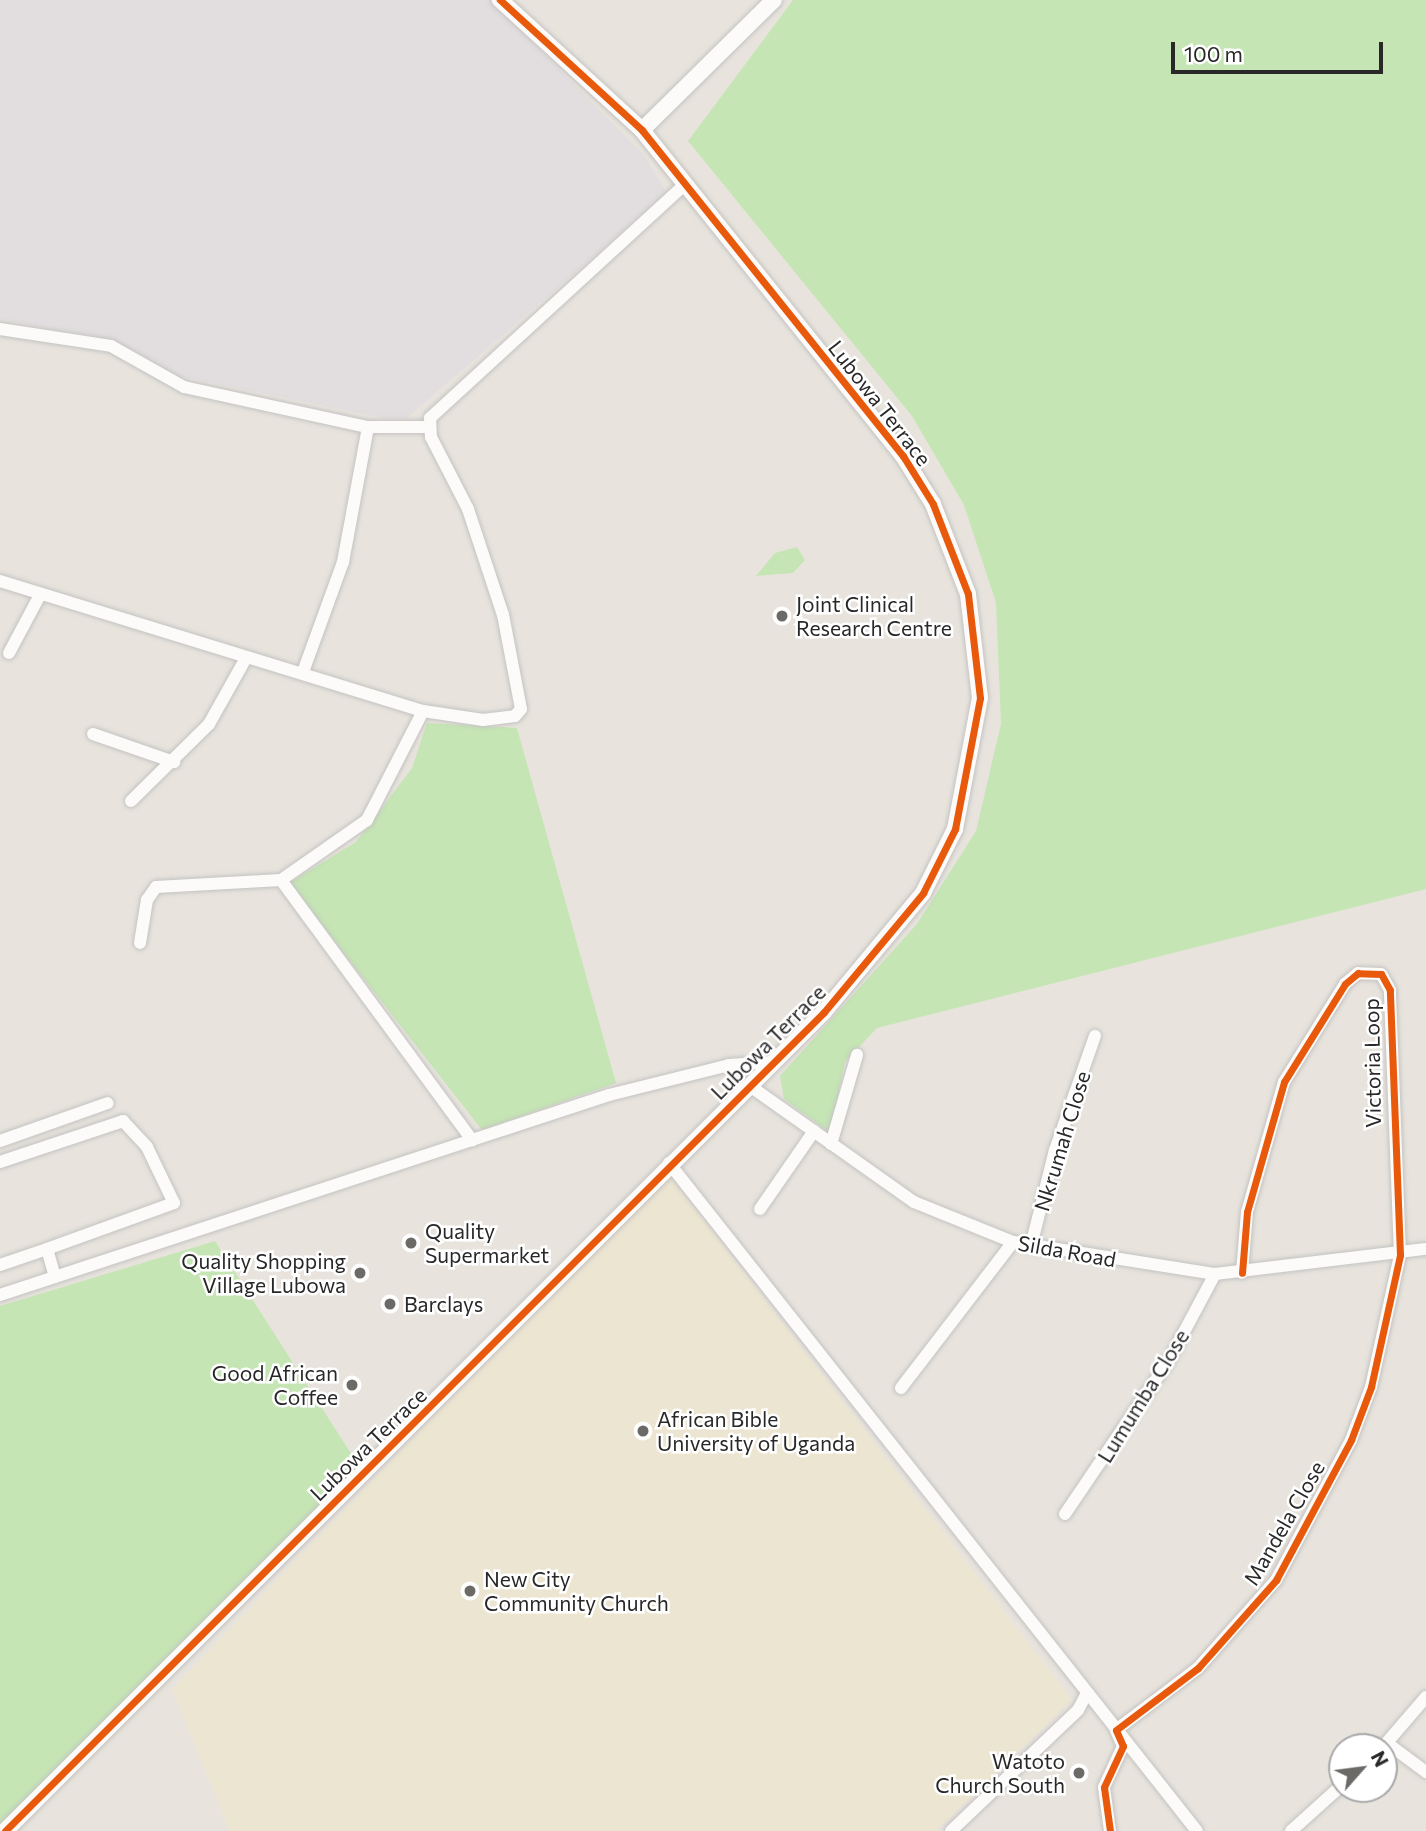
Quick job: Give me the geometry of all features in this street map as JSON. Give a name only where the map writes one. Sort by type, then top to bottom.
[{"type":"street","name":"Lubowa Terrace","points":[[5,1831],[669,1163],[750,1086],[881,950],[923,893],[955,829],[980,698],[974,639],[947,530],[919,480],[682,187],[642,130],[500,0]]},
{"type":"street","points":[[642,130],[774,0]]},
{"type":"street","points":[[0,581],[423,711],[482,720],[509,719],[521,709],[480,541],[429,427],[437,410],[682,187]]},
{"type":"street","points":[[0,329],[78,337],[111,346],[172,384],[368,427],[429,427]]},
{"type":"street","points":[[303,673],[343,562],[368,427]]},
{"type":"street","points":[[9,653],[40,595]]},
{"type":"street","points":[[131,801],[174,762],[209,724],[246,658]]},
{"type":"street","points":[[281,880],[284,872],[367,820],[423,711]]},
{"type":"street","points":[[93,734],[174,762]]},
{"type":"street","points":[[281,880],[472,1140]]},
{"type":"street","points":[[140,943],[147,900],[156,887],[281,880]]},
{"type":"street","name":"Victoria Loop","points":[[1242,1273],[1247,1212],[1284,1082],[1318,1019],[1345,984],[1369,971],[1381,974],[1390,990],[1388,1069],[1400,1255]]},
{"type":"street","name":"Nkrumah Close","points":[[1031,1246],[1055,1150],[1095,1036]]},
{"type":"street","points":[[831,1143],[857,1055]]},
{"type":"street","points":[[0,1295],[472,1140],[658,1082],[773,1062]]},
{"type":"street","name":"Silda Road","points":[[750,1086],[914,1202],[1013,1242],[1215,1274],[1400,1255],[1426,1249]]},
{"type":"street","points":[[0,1140],[108,1103]]},
{"type":"street","points":[[0,1162],[123,1121],[147,1147],[174,1203],[0,1265]]},
{"type":"street","points":[[760,1209],[814,1131]]},
{"type":"street","points":[[669,1163],[1197,1831]]},
{"type":"street","points":[[901,1388],[1013,1242]]},
{"type":"street","points":[[47,1250],[55,1277]]},
{"type":"street","name":"Mandela Close","points":[[1116,1730],[1198,1668],[1276,1580],[1352,1440],[1371,1387],[1400,1255]]},
{"type":"street","name":"Lumumba Close","points":[[1065,1514],[1168,1362],[1215,1274]]},
{"type":"street","points":[[951,1831],[1079,1710],[1087,1693]]},
{"type":"street","points":[[1395,1733],[1426,1697]]},
{"type":"street","points":[[1110,1831],[1104,1787],[1123,1746],[1116,1730]]},
{"type":"street","points":[[1398,1754],[1426,1772]]},
{"type":"street","points":[[1291,1831],[1328,1798]]},
{"type":"shaded area","points":[[0,0],[490,0],[644,155],[667,193],[407,418],[388,419],[178,376],[113,340],[0,319]]},
{"type":"shaded area","name":"African Bible University of Uganda","points":[[668,1174],[1072,1700],[936,1831],[230,1831],[172,1689]]},
{"type":"green space","points":[[793,0],[1426,0],[1426,889],[877,1028],[845,1062],[830,1133],[784,1099],[780,1076],[917,924],[976,831],[1001,724],[996,603],[964,505],[912,416],[688,141]]},
{"type":"green space","points":[[797,547],[805,560],[793,573],[756,576],[775,553]]},
{"type":"green space","points":[[427,723],[517,728],[616,1083],[482,1130],[289,883],[356,842],[412,768]]},
{"type":"green space","points":[[215,1241],[359,1466],[0,1825],[0,1306]]},
{"type":"cycle path","points":[[5,1831],[824,1012],[923,893],[955,829],[980,698],[968,594],[933,504],[903,456],[642,130],[500,0]]},
{"type":"cycle path","points":[[1110,1831],[1104,1787],[1123,1746],[1116,1730],[1198,1668],[1276,1580],[1351,1440],[1371,1387],[1400,1255],[1390,990],[1381,974],[1358,973],[1345,984],[1284,1082],[1247,1212],[1242,1273]]},
{"type":"place","name":"Joint Clinical Research Centre","points":[[782,616]]},
{"type":"place","name":"Quality Supermarket","points":[[411,1243]]},
{"type":"place","name":"Quality Shopping Village Lubowa","points":[[360,1273]]},
{"type":"place","name":"Barclays","points":[[390,1304]]},
{"type":"place","name":"Good African Coffee","points":[[352,1385]]},
{"type":"place","name":"African Bible University of Uganda","points":[[643,1431]]},
{"type":"place","name":"New City Community Church","points":[[470,1591]]},
{"type":"place","name":"Watoto Church South","points":[[1079,1773]]}]
